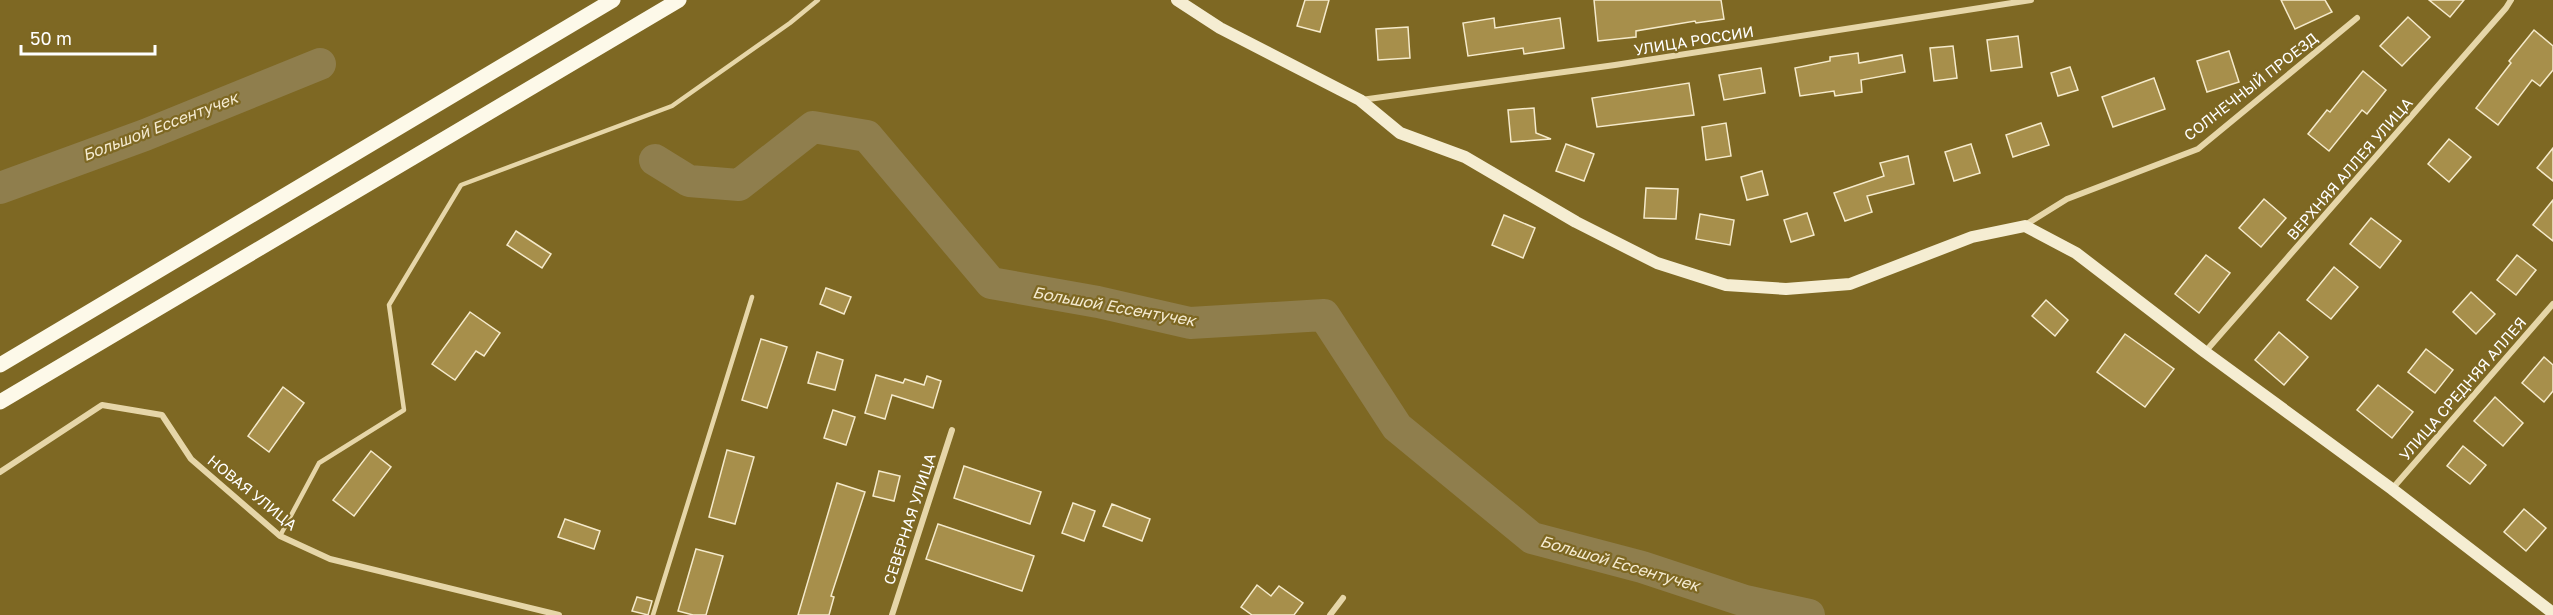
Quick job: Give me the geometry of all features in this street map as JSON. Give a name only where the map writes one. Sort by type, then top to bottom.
[{"type":"main road","points":[[0,365],[613,0]]},
{"type":"main road","points":[[0,402],[679,0]]},
{"type":"street","points":[[1177,0],[1220,28],[1360,100],[1400,133],[1465,158],[1576,222],[1658,263],[1726,285],[1786,289],[1850,284],[1972,237],[2025,226],[2076,253],[2205,352],[2392,489],[2553,613]]},
{"type":"street","name":"УЛИЦА РОССИИ","points":[[1360,100],[1615,65],[2031,0]]},
{"type":"street","name":"ВЕРХНЯЯ АЛЛЕЯ УЛИЦА","points":[[2205,352],[2511,0]]},
{"type":"street","name":"СОЛНЕЧНЫЙ ПРОЕЗД","points":[[2025,226],[2067,199],[2198,149],[2357,18]]},
{"type":"street","name":"УЛИЦА СРЕДНЯЯ АЛЛЕЯ","points":[[2392,489],[2553,304]]},
{"type":"street","name":"НОВАЯ УЛИЦА","points":[[0,472],[102,405],[162,415],[191,459],[280,536],[330,559],[559,615]]},
{"type":"street","name":"СЕВЕРНАЯ УЛИЦА","points":[[892,615],[951,430]]},
{"type":"street","points":[[1330,615],[1343,598]]},
{"type":"lane","points":[[280,536],[320,463],[404,410],[389,305],[461,184],[672,106],[790,23],[818,0]]},
{"type":"lane","points":[[653,615],[752,297]]},
{"type":"building","points":[[1305,0],[1329,0],[1320,32],[1297,26]]},
{"type":"building","points":[[1594,0],[1721,0],[1724,19],[1696,23],[1695,21],[1636,31],[1636,37],[1598,41]]},
{"type":"building","points":[[2281,0],[2325,0],[2332,12],[2295,29]]},
{"type":"building","points":[[2429,0],[2464,0],[2450,17]]},
{"type":"building","points":[[2408,17],[2430,37],[2402,66],[2380,46]]},
{"type":"building","points":[[1494,18],[1495,28],[1560,18],[1564,48],[1524,54],[1523,48],[1468,56],[1463,23]]},
{"type":"building","points":[[1408,27],[1410,58],[1378,60],[1376,29]]},
{"type":"building","points":[[2534,30],[2553,46],[2553,70],[2540,86],[2532,80],[2498,125],[2476,108]]},
{"type":"building","points":[[2018,36],[2022,67],[1991,71],[1987,40]]},
{"type":"building","points":[[1953,46],[1957,78],[1934,81],[1930,48]]},
{"type":"building","points":[[2229,51],[2239,82],[2207,92],[2197,61]]},
{"type":"building","points":[[1858,53],[1859,63],[1902,55],[1905,72],[1861,80],[1862,92],[1835,96],[1834,91],[1800,96],[1795,68],[1830,61],[1830,57]]},
{"type":"building","points":[[2070,67],[2078,90],[2058,96],[2051,73]]},
{"type":"building","points":[[1761,68],[1765,93],[1724,100],[1719,75]]},
{"type":"building","points":[[2363,71],[2386,90],[2367,114],[2362,110],[2329,151],[2308,134],[2327,110],[2330,112]]},
{"type":"building","points":[[2154,78],[2165,109],[2113,127],[2102,97]]},
{"type":"building","points":[[1689,83],[1694,115],[1597,127],[1592,98]]},
{"type":"building","points":[[1534,108],[1536,133],[1551,139],[1511,142],[1508,110]]},
{"type":"building","points":[[1726,123],[1731,156],[1706,160],[1702,127]]},
{"type":"building","points":[[2041,123],[2049,145],[2013,157],[2006,135]]},
{"type":"building","points":[[2449,139],[2471,157],[2449,182],[2428,164]]},
{"type":"building","points":[[1566,144],[1594,154],[1584,181],[1556,171]]},
{"type":"building","points":[[1971,144],[1980,173],[1954,181],[1945,152]]},
{"type":"building","points":[[2553,148],[2553,181],[2537,168]]},
{"type":"building","points":[[1908,156],[1914,184],[1867,196],[1872,212],[1845,221],[1834,193],[1884,176],[1880,163]]},
{"type":"building","points":[[1762,171],[1768,195],[1747,200],[1741,177]]},
{"type":"building","points":[[1646,188],[1678,189],[1676,219],[1644,218]]},
{"type":"building","points":[[2264,199],[2286,218],[2261,247],[2239,228]]},
{"type":"building","points":[[2553,200],[2553,241],[2533,225]]},
{"type":"building","points":[[1807,213],[1814,235],[1791,242],[1784,220]]},
{"type":"building","points":[[1700,214],[1734,220],[1730,245],[1696,239]]},
{"type":"building","points":[[1504,215],[1535,228],[1523,258],[1492,245]]},
{"type":"building","points":[[2371,218],[2401,241],[2380,268],[2350,244]]},
{"type":"building","points":[[516,231],[551,254],[542,268],[507,245]]},
{"type":"building","points":[[2206,255],[2230,273],[2199,313],[2175,294]]},
{"type":"building","points":[[2517,255],[2536,270],[2516,295],[2497,280]]},
{"type":"building","points":[[2334,267],[2358,287],[2331,319],[2307,300]]},
{"type":"building","points":[[826,288],[851,297],[844,314],[820,304]]},
{"type":"building","points":[[2471,292],[2495,314],[2476,334],[2453,312]]},
{"type":"building","points":[[2046,300],[2068,320],[2055,336],[2032,316]]},
{"type":"building","points":[[470,312],[500,333],[484,356],[476,351],[455,380],[432,364]]},
{"type":"building","points":[[2279,332],[2308,357],[2284,385],[2255,360]]},
{"type":"building","points":[[2125,334],[2174,369],[2145,407],[2097,372]]},
{"type":"building","points":[[761,339],[787,347],[767,408],[742,400]]},
{"type":"building","points":[[2426,349],[2453,370],[2435,393],[2408,372]]},
{"type":"building","points":[[817,352],[843,360],[835,390],[808,383]]},
{"type":"building","points":[[2544,357],[2553,365],[2553,391],[2544,402],[2522,383]]},
{"type":"building","points":[[876,375],[903,383],[905,379],[924,385],[927,376],[941,381],[933,408],[892,395],[885,419],[865,413]]},
{"type":"building","points":[[2378,385],[2413,412],[2392,438],[2357,410]]},
{"type":"building","points":[[283,387],[304,403],[269,452],[248,436]]},
{"type":"building","points":[[2495,397],[2523,423],[2503,446],[2474,421]]},
{"type":"building","points":[[833,410],[855,417],[846,445],[824,438]]},
{"type":"building","points":[[2463,446],[2486,465],[2470,484],[2447,466]]},
{"type":"building","points":[[727,450],[754,457],[735,524],[709,517]]},
{"type":"building","points":[[371,451],[391,467],[354,516],[333,500]]},
{"type":"building","points":[[964,466],[1041,492],[1030,524],[954,498]]},
{"type":"building","points":[[879,471],[900,476],[894,501],[873,496]]},
{"type":"building","points":[[837,483],[865,492],[831,596],[834,597],[829,615],[798,615]]},
{"type":"building","points":[[1073,503],[1095,511],[1084,541],[1062,533]]},
{"type":"building","points":[[1112,504],[1150,519],[1142,541],[1103,526]]},
{"type":"building","points":[[2524,509],[2546,528],[2526,551],[2504,532]]},
{"type":"building","points":[[565,519],[600,531],[594,549],[558,537]]},
{"type":"building","points":[[938,524],[1034,556],[1022,591],[926,559]]},
{"type":"building","points":[[696,549],[723,556],[706,615],[693,615],[678,611]]},
{"type":"building","points":[[1257,585],[1271,596],[1279,586],[1303,603],[1294,615],[1252,615],[1241,607]]},
{"type":"building","points":[[637,597],[652,601],[648,615],[632,611]]},
{"type":"waterway","name":"Большой Ессентучек","points":[[0,188],[145,135],[320,64]]},
{"type":"waterway","name":"Большой Ессентучек","points":[[655,160],[689,181],[739,185],[813,127],[867,136],[991,283],[1098,302],[1190,323],[1324,315],[1397,427],[1532,538],[1642,567],[1745,601],[1809,615]]}]
